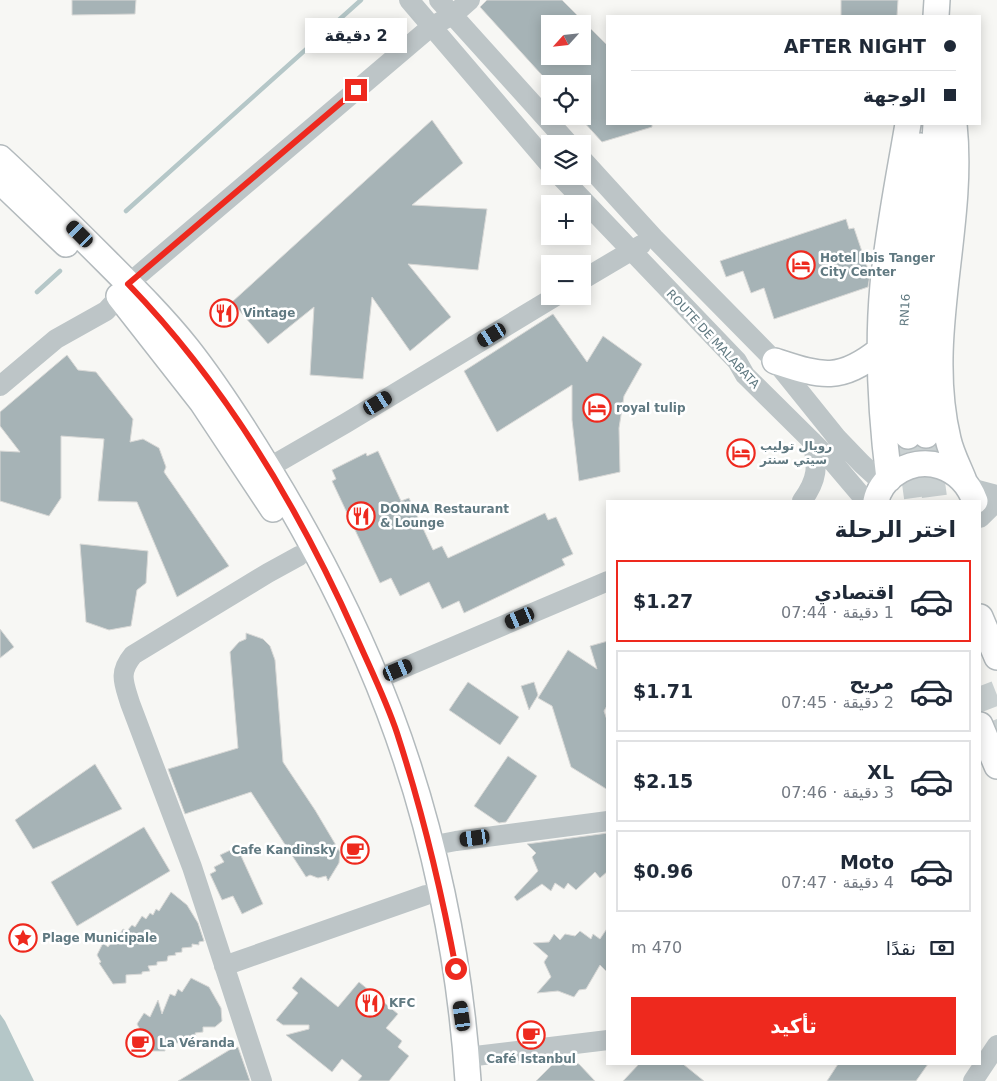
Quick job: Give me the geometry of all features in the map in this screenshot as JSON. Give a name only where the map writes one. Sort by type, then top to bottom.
[{"type":"main road","points":[[936,15],[937,0]]},
{"type":"main road","name":"RN16","points":[[883,488],[880,350],[883,286],[888,240],[908,125]]},
{"type":"main road","name":"RN16","points":[[922,125],[908,253],[904,323],[904,369],[917,435],[936,125]]},
{"type":"main road","points":[[954,125],[951,243],[943,313],[941,398],[948,440],[970,490]]},
{"type":"main road","points":[[0,158],[36,203],[118,284],[187,348],[249,437],[314,547],[376,680],[397,732],[430,846],[456,969],[467,1069]]},
{"type":"main road","points":[[0,181],[36,203]]},
{"type":"main road","points":[[118,284],[202,402],[257,484],[299,556],[335,629],[378,731],[405,808],[426,895],[440,971],[452,1081]]},
{"type":"main road","points":[[775,361],[811,373],[828,374],[846,371],[862,364],[880,350]]},
{"type":"main road","points":[[883,488],[900,470],[913,465],[927,463],[941,466],[954,472],[970,490]]},
{"type":"main road","points":[[981,619],[997,657]]},
{"type":"main road","points":[[981,727],[997,766]]},
{"type":"street","points":[[409,0],[541,154]]},
{"type":"street","points":[[439,0],[561,135]]},
{"type":"street","points":[[0,386],[56,340],[106,311],[118,284],[432,26],[453,15],[470,0]]},
{"type":"street","points":[[591,169],[654,238],[775,361],[837,438],[883,488]]},
{"type":"street","name":"ROUTE DE MALABATA","points":[[569,185],[737,361],[745,375],[838,468],[865,500]]},
{"type":"street","points":[[591,275],[654,238]]},
{"type":"street","points":[[268,468],[541,305]]},
{"type":"street","points":[[803,500],[817,471],[812,441]]},
{"type":"street","points":[[970,490],[997,495]]},
{"type":"street","points":[[981,517],[997,500]]},
{"type":"street","points":[[262,1081],[192,867],[130,703],[123,671],[133,655],[299,556]]},
{"type":"street","points":[[376,680],[606,582]]},
{"type":"street","points":[[430,846],[606,821]]},
{"type":"street","points":[[224,966],[426,895]]},
{"type":"street","points":[[467,1069],[606,1040]]},
{"type":"street","points":[[973,1081],[997,1045]]},
{"type":"shaded area","points":[[0,1014],[5,1021],[34,1081],[0,1081]]},
{"type":"building","points":[[72,0],[136,0],[135,14],[72,15]]},
{"type":"building","points":[[487,0],[562,0],[577,15],[541,15],[541,65],[591,65],[591,29],[606,44],[606,125],[652,125],[652,127],[602,142],[587,125],[591,125],[591,75],[542,75],[480,7]]},
{"type":"building","points":[[841,0],[898,0],[897,15],[841,15]]},
{"type":"building","points":[[432,120],[463,163],[412,205],[487,209],[478,270],[408,264],[451,317],[410,351],[372,297],[363,379],[310,375],[314,307],[268,344],[232,302]]},
{"type":"building","points":[[846,219],[849,229],[854,228],[870,275],[868,287],[774,319],[764,288],[751,293],[743,271],[726,277],[720,261]]},
{"type":"building","points":[[553,314],[587,362],[603,336],[642,364],[624,396],[619,428],[620,472],[579,481],[572,420],[572,385],[497,432],[464,371]]},
{"type":"building","points":[[67,355],[78,370],[96,372],[133,419],[130,442],[143,439],[159,448],[166,467],[164,472],[229,566],[177,597],[137,502],[98,501],[104,439],[61,436],[61,498],[49,516],[0,501],[0,451],[20,452],[0,426],[0,412]]},
{"type":"building","points":[[378,451],[401,501],[409,498],[433,550],[442,546],[448,558],[545,513],[548,520],[556,517],[573,554],[562,559],[565,565],[464,613],[459,601],[442,609],[429,582],[400,596],[391,578],[380,583],[332,481],[336,479],[332,470],[366,453],[367,456]]},
{"type":"building","points":[[80,544],[148,551],[146,583],[137,590],[131,626],[109,630],[86,622]]},
{"type":"building","points":[[0,629],[14,647],[0,658]]},
{"type":"building","points":[[246,633],[263,639],[270,646],[275,660],[283,762],[340,852],[339,863],[328,881],[326,876],[318,878],[310,875],[306,877],[251,792],[185,814],[168,769],[238,748],[230,652],[239,642],[246,639]]},
{"type":"building","points":[[606,642],[606,708],[604,711],[606,717],[606,789],[571,767],[552,706],[538,698],[568,650],[597,669],[590,646]]},
{"type":"building","points":[[468,682],[519,717],[500,745],[449,710]]},
{"type":"building","points":[[534,682],[538,695],[529,710],[521,686]]},
{"type":"building","points":[[508,756],[537,776],[506,822],[499,823],[474,806]]},
{"type":"building","points":[[95,764],[122,809],[33,849],[15,820]]},
{"type":"building","points":[[144,827],[170,871],[77,926],[51,882]]},
{"type":"building","points":[[606,833],[606,873],[600,878],[595,872],[576,890],[568,883],[564,889],[555,883],[551,891],[542,884],[517,901],[514,897],[538,871],[532,857],[536,853],[527,844]]},
{"type":"building","points":[[237,847],[263,904],[242,914],[233,896],[222,900],[210,874],[216,871],[214,867],[224,862],[220,855]]},
{"type":"building","points":[[171,892],[187,905],[198,923],[204,941],[199,942],[199,945],[192,944],[192,947],[182,948],[182,952],[168,956],[167,961],[157,962],[157,965],[148,966],[150,971],[142,972],[142,974],[126,975],[126,983],[113,984],[99,963],[101,962],[97,955],[103,943],[108,947],[123,929],[127,931],[132,925],[135,927],[142,916],[146,919],[150,913],[153,915],[156,909],[159,911]]},
{"type":"building","points":[[606,930],[606,971],[600,965],[586,989],[579,990],[574,997],[558,991],[537,993],[551,977],[544,962],[548,956],[533,943],[549,942],[554,934],[560,940],[565,934],[575,936],[580,931],[591,939],[593,934],[600,939]]},
{"type":"building","points":[[301,977],[338,1007],[359,982],[398,1014],[386,1028],[402,1041],[398,1047],[409,1056],[389,1081],[358,1081],[362,1076],[342,1059],[332,1072],[286,1035],[309,1029],[309,1025],[283,1025],[276,1020],[298,993],[292,988]]},
{"type":"building","points":[[191,978],[209,987],[221,1008],[222,1021],[215,1027],[203,1027],[203,1032],[195,1033],[196,1036],[188,1036],[188,1042],[165,1044],[165,1051],[152,1051],[137,1024],[144,1013],[150,1017],[158,1000],[162,1014],[170,994],[175,996],[178,989],[182,992]]},
{"type":"building","points":[[238,1047],[250,1081],[178,1081],[231,1049]]},
{"type":"building","points":[[559,1058],[579,1064],[595,1081],[536,1081]]},
{"type":"building","points":[[638,1065],[684,1065],[704,1081],[623,1081]]},
{"type":"building","points":[[837,1065],[927,1065],[916,1081],[827,1081]]},
{"type":"waterway","points":[[126,211],[361,0]]},
{"type":"waterway","points":[[37,292],[60,271]]},
{"type":"tunnel","points":[[926,435],[935,500]]},
{"type":"tunnel","points":[[908,436],[917,500]]},
{"type":"tunnel","points":[[981,689],[997,729]]},
{"type":"place","name":"Hotel Ibis Tanger City Center","points":[[801,265]]},
{"type":"place","name":"Vintage","points":[[224,313]]},
{"type":"place","name":"royal tulip","points":[[597,408]]},
{"type":"place","name":"رويال توليب سيتي سنتر","points":[[741,453]]},
{"type":"place","name":"DONNA Restaurant & Lounge","points":[[361,516]]},
{"type":"place","name":"Cafe Kandinsky","points":[[355,850]]},
{"type":"place","name":"Plage Municipale","points":[[23,938]]},
{"type":"place","name":"KFC","points":[[370,1003]]},
{"type":"place","name":"Café Istanbul","points":[[531,1035]]},
{"type":"place","name":"La Véranda","points":[[140,1043]]},
{"type":"route","points":[[356,90],[128,284],[157,313],[187,348],[217,390],[249,437],[314,547],[346,614],[397,732],[439,882],[456,969]]}]
